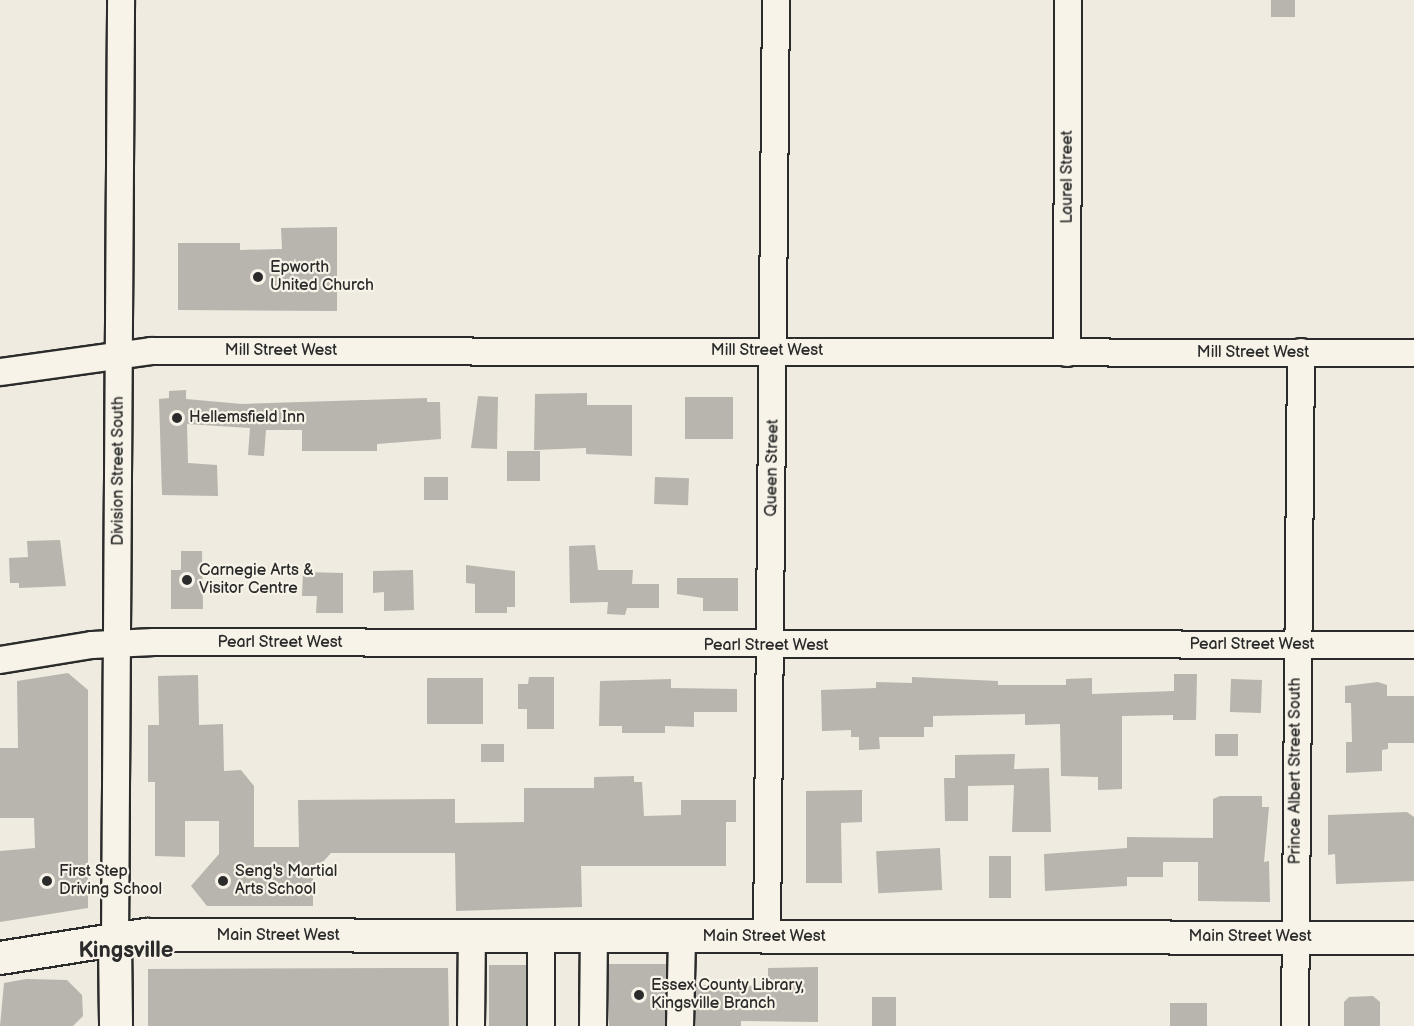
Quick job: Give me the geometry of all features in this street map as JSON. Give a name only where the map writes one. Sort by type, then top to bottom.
[{"type":"main road","name":"Main Street West","points":[[0,957],[146,936],[1414,938]]},
{"type":"main road","points":[[114,941],[116,1026]]},
{"type":"street","name":"Division Street South","points":[[114,941],[121,0]]},
{"type":"street","name":"Queen Street","points":[[767,937],[776,0]]},
{"type":"street","name":"Laurel Street","points":[[1067,353],[1068,0]]},
{"type":"street","name":"Mill Street West","points":[[0,372],[151,351],[1414,353]]},
{"type":"street","name":"Prince Albert Street South","points":[[1295,1026],[1296,646],[1301,352]]},
{"type":"street","name":"Pearl Street West","points":[[0,660],[118,643],[770,646],[1414,645]]},
{"type":"street","points":[[471,1026],[472,936]]},
{"type":"street","points":[[541,936],[541,1026]]},
{"type":"street","points":[[593,1026],[594,936]]},
{"type":"street","points":[[680,1026],[682,937]]},
{"type":"building","points":[[1271,0],[1295,0],[1295,17],[1271,17]]},
{"type":"building","name":"Epworth United Church","points":[[337,227],[337,311],[178,310],[178,243],[240,243],[240,250],[282,249],[281,228]]},
{"type":"building","points":[[186,390],[186,399],[242,404],[427,398],[427,402],[440,402],[441,439],[377,444],[377,451],[302,451],[302,430],[266,430],[264,456],[248,455],[250,428],[187,424],[188,463],[217,465],[218,496],[162,495],[159,399],[169,398],[169,391]]},
{"type":"building","points":[[587,393],[587,405],[632,405],[632,456],[586,454],[586,448],[534,450],[535,394]]},
{"type":"building","points":[[478,396],[498,397],[497,449],[471,448]]},
{"type":"building","points":[[685,397],[733,397],[733,439],[685,439]]},
{"type":"building","points":[[507,451],[540,451],[540,481],[507,481]]},
{"type":"building","points":[[424,477],[448,477],[448,500],[424,500]]},
{"type":"building","points":[[655,477],[689,478],[688,505],[654,504]]},
{"type":"building","points":[[60,540],[66,586],[19,588],[19,583],[10,583],[9,558],[28,557],[27,541]]},
{"type":"building","points":[[595,545],[598,570],[633,570],[632,584],[659,584],[659,608],[627,608],[625,615],[607,614],[608,602],[570,603],[569,546]]},
{"type":"building","name":"Carnegie Arts & Visitor Centre","points":[[181,551],[202,551],[203,609],[171,609],[171,570],[181,570]]},
{"type":"building","points":[[466,565],[515,571],[515,607],[507,607],[507,613],[475,613],[475,584],[466,583]]},
{"type":"building","points":[[413,570],[414,610],[384,611],[384,592],[373,593],[373,571]]},
{"type":"building","points":[[303,572],[343,573],[343,613],[316,613],[317,596],[302,596]]},
{"type":"building","points":[[677,578],[738,578],[738,611],[703,611],[703,598],[677,594]]},
{"type":"building","points":[[68,673],[88,690],[88,908],[0,922],[0,851],[35,848],[34,818],[0,818],[0,748],[18,748],[17,681]]},
{"type":"building","points":[[1174,674],[1197,674],[1196,720],[1173,720],[1173,715],[1122,716],[1122,789],[1098,790],[1098,777],[1061,776],[1060,724],[1025,725],[1025,714],[933,716],[933,727],[924,727],[924,737],[879,737],[880,749],[859,750],[859,737],[851,737],[851,730],[822,731],[821,690],[876,688],[876,682],[912,683],[912,677],[998,681],[998,685],[1066,685],[1066,679],[1092,678],[1092,694],[1174,691]]},
{"type":"building","points":[[198,675],[199,725],[223,724],[224,771],[241,770],[254,786],[254,847],[299,847],[298,800],[455,799],[455,823],[524,822],[524,788],[594,788],[594,777],[634,776],[634,782],[642,782],[644,816],[681,815],[681,800],[736,800],[736,822],[726,822],[726,866],[581,866],[582,907],[456,911],[455,853],[331,853],[313,873],[313,906],[207,906],[191,886],[219,854],[219,821],[185,821],[185,857],[155,856],[155,782],[148,782],[148,725],[159,725],[158,676]]},
{"type":"building","points":[[529,677],[554,677],[554,729],[527,729],[527,709],[518,709],[518,684],[528,684]]},
{"type":"building","points":[[427,678],[483,678],[483,724],[427,724]]},
{"type":"building","points":[[671,679],[671,688],[737,689],[737,712],[694,712],[694,727],[665,726],[665,733],[622,733],[622,726],[599,726],[600,681]]},
{"type":"building","points":[[1231,679],[1262,680],[1261,713],[1230,712]]},
{"type":"building","points":[[1378,682],[1387,685],[1387,696],[1414,696],[1414,743],[1388,743],[1388,749],[1382,750],[1382,771],[1346,773],[1346,742],[1352,742],[1351,703],[1345,703],[1345,686]]},
{"type":"building","points":[[1215,734],[1238,734],[1238,756],[1215,756]]},
{"type":"building","points":[[481,744],[504,744],[504,762],[481,762]]},
{"type":"building","points":[[1015,754],[1014,769],[1049,768],[1051,832],[1012,832],[1014,785],[968,786],[968,821],[945,821],[944,778],[955,778],[955,755]]},
{"type":"building","points":[[862,790],[862,822],[841,823],[842,883],[806,883],[806,791]]},
{"type":"building","points":[[1220,796],[1262,796],[1262,807],[1269,807],[1264,862],[1269,861],[1270,902],[1198,901],[1198,862],[1163,862],[1163,877],[1127,877],[1127,886],[1045,891],[1044,854],[1127,848],[1127,837],[1213,838],[1213,799]]},
{"type":"building","points":[[1407,812],[1414,817],[1414,881],[1336,884],[1335,854],[1328,855],[1328,815]]},
{"type":"building","points":[[940,848],[942,890],[878,893],[876,851]]},
{"type":"building","points":[[989,856],[1011,856],[1011,898],[989,898]]},
{"type":"building","name":"Essex County Library, Kingsville Branch","points":[[609,964],[666,964],[666,1026],[609,1026]]},
{"type":"building","points":[[489,965],[526,965],[526,1026],[489,1026]]},
{"type":"building","points":[[818,967],[818,1022],[741,1021],[741,1026],[695,1026],[696,985],[768,986],[768,968]]},
{"type":"building","points":[[448,968],[449,1026],[148,1026],[148,969]]},
{"type":"building","points":[[26,979],[67,980],[82,995],[83,1016],[73,1026],[0,1026],[4,983]]},
{"type":"building","points":[[1373,996],[1380,1002],[1380,1026],[1344,1026],[1344,1002],[1349,997]]},
{"type":"building","points":[[872,997],[896,997],[896,1026],[872,1026]]},
{"type":"building","points":[[1170,1003],[1207,1003],[1207,1026],[1170,1026]]},
{"type":"place","name":"Epworth United Church","points":[[258,277]]},
{"type":"place","name":"Hellemsfield Inn","points":[[177,418]]},
{"type":"place","name":"Carnegie Arts & Visitor Centre","points":[[187,580]]},
{"type":"place","name":"First Step Driving School","points":[[47,881]]},
{"type":"place","name":"Seng's Martial Arts School","points":[[223,881]]},
{"type":"place","name":"Essex County Library, Kingsville Branch","points":[[639,995]]},
{"type":"district","name":"Kingsville","points":[[126,951]]}]
